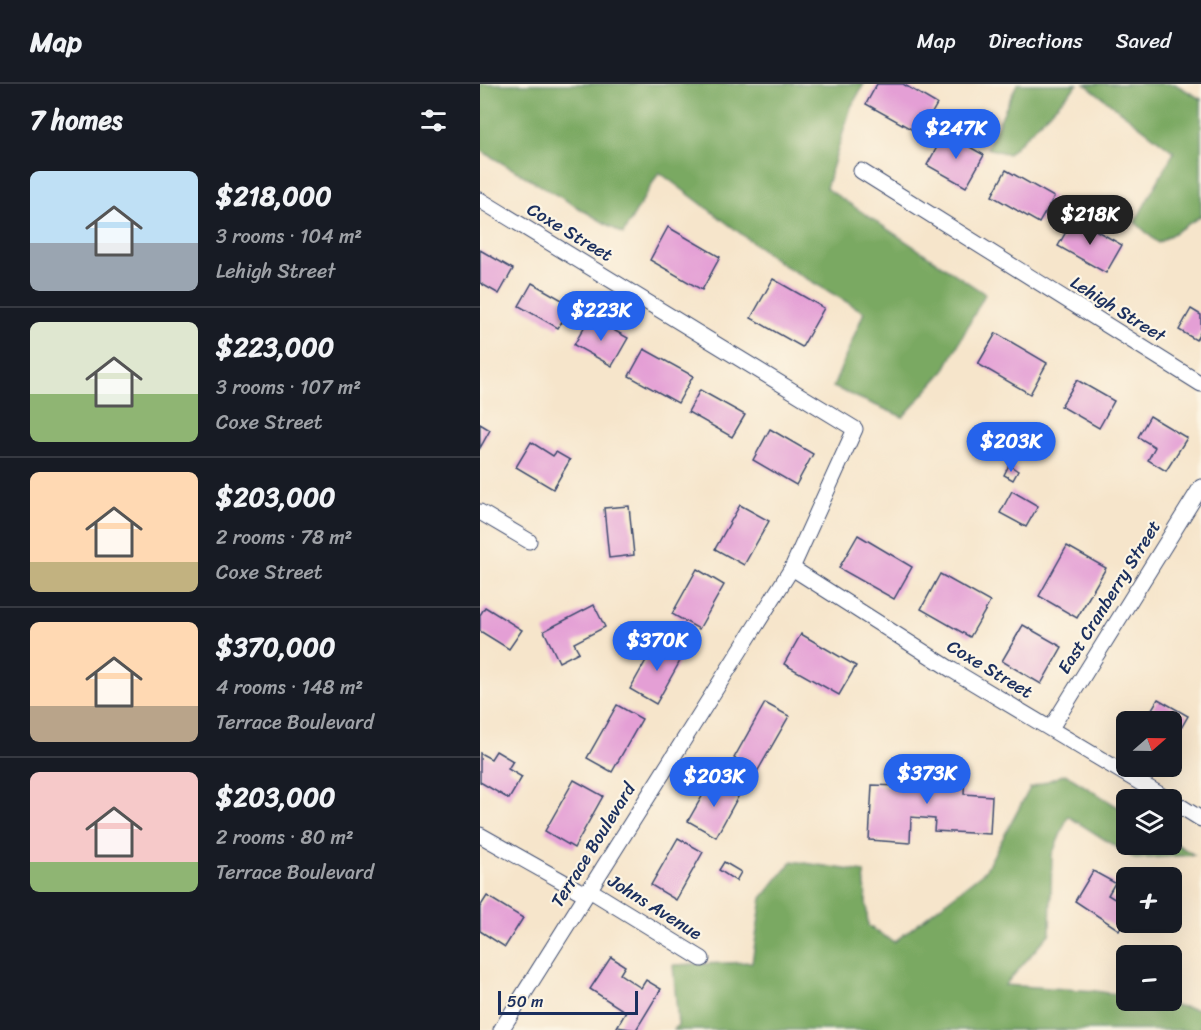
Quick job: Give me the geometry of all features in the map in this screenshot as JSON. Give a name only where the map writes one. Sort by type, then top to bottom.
[{"type":"street","name":"Lehigh Street","points":[[861,171],[1201,384]]},
{"type":"street","name":"Coxe Street","points":[[480,200],[855,429]]},
{"type":"street","name":"Terrace Boulevard","points":[[501,1030],[586,891],[792,568],[855,429]]},
{"type":"street","name":"East Cranberry Street","points":[[1051,728],[1201,487]]},
{"type":"street","points":[[480,512],[528,541]]},
{"type":"street","name":"Coxe Street","points":[[792,568],[952,670],[1152,789]]},
{"type":"street","name":"Coxe Street","points":[[1182,806],[1199,814]]},
{"type":"street","name":"Johns Avenue","points":[[480,835],[586,891],[702,959]]},
{"type":"green space","points":[[480,84],[864,84],[851,107],[826,188],[985,294],[944,371],[903,417],[833,387],[864,312],[780,263],[659,172],[623,234],[480,150]]},
{"type":"green space","points":[[1017,84],[1078,84],[1008,154],[987,148]]},
{"type":"green space","points":[[1085,84],[1175,84],[1201,99],[1201,216],[1158,243],[1135,222],[1174,152]]},
{"type":"green space","points":[[1065,774],[1116,806],[1116,847],[1068,816],[1052,855],[1050,933],[1005,985],[1116,994],[1116,1011],[1182,1011],[1182,1007],[1201,1010],[1201,1030],[674,1030],[678,1025],[673,965],[752,962],[762,898],[792,861],[864,872],[868,926],[894,942],[985,871],[1030,788]]},
{"type":"green space","points":[[1182,847],[1194,855],[1135,859],[1129,855],[1182,855]]},
{"type":"building","points":[[877,84],[903,84],[937,104],[920,134],[866,104]]},
{"type":"building","points":[[945,133],[984,155],[966,187],[927,165]]},
{"type":"building","points":[[1006,170],[1054,197],[1039,223],[992,196]]},
{"type":"building","points":[[1074,218],[1122,245],[1106,273],[1058,246]]},
{"type":"building","points":[[668,227],[720,257],[702,290],[650,260]]},
{"type":"building","points":[[480,250],[513,269],[499,294],[480,283]]},
{"type":"building","points":[[773,279],[824,308],[802,347],[751,318]]},
{"type":"building","points":[[532,283],[571,305],[558,328],[519,306]]},
{"type":"building","points":[[1191,309],[1201,315],[1201,331],[1196,340],[1179,330]]},
{"type":"building","points":[[590,317],[628,338],[612,366],[574,345]]},
{"type":"building","points":[[996,333],[1047,363],[1030,394],[978,364]]},
{"type":"building","points":[[644,349],[693,376],[678,403],[629,376]]},
{"type":"building","points":[[1077,380],[1114,401],[1099,428],[1061,406]]},
{"type":"building","points":[[700,390],[745,415],[732,437],[688,412]]},
{"type":"building","points":[[1150,416],[1187,438],[1166,471],[1148,460],[1155,447],[1138,437]]},
{"type":"building","points":[[480,424],[490,430],[480,448]]},
{"type":"building","points":[[770,429],[813,454],[796,485],[753,460]]},
{"type":"building","points":[[531,442],[553,456],[556,452],[570,460],[553,489],[516,467]]},
{"type":"building","points":[[1009,465],[1018,471],[1013,480],[1004,475]]},
{"type":"building","points":[[1012,491],[1038,506],[1026,527],[1000,513]]},
{"type":"building","points":[[740,505],[769,521],[744,565],[715,549]]},
{"type":"building","points":[[629,506],[634,555],[609,558],[604,508]]},
{"type":"building","points":[[858,535],[912,567],[894,599],[839,568]]},
{"type":"building","points":[[1067,546],[1106,568],[1077,618],[1039,596]]},
{"type":"building","points":[[697,569],[724,585],[699,629],[672,614]]},
{"type":"building","points":[[940,574],[990,602],[970,637],[921,609]]},
{"type":"building","points":[[594,605],[605,627],[574,643],[579,652],[559,662],[544,631]]},
{"type":"building","points":[[485,607],[522,630],[509,649],[480,631],[480,615]]},
{"type":"building","points":[[1023,625],[1062,647],[1041,684],[1002,661]]},
{"type":"building","points":[[801,634],[856,666],[839,695],[784,664]]},
{"type":"building","points":[[658,639],[684,654],[656,704],[630,689]]},
{"type":"building","points":[[1158,699],[1179,711],[1151,711]]},
{"type":"building","points":[[765,703],[789,716],[757,772],[734,758]]},
{"type":"building","points":[[617,705],[642,719],[612,772],[587,758]]},
{"type":"building","points":[[1182,713],[1188,716],[1182,726]]},
{"type":"building","points":[[496,751],[513,761],[508,769],[522,777],[509,799],[480,782],[480,753],[491,759]]},
{"type":"building","points":[[902,766],[965,770],[964,794],[992,796],[990,834],[934,831],[935,819],[911,817],[910,843],[869,840],[872,785],[901,786]]},
{"type":"building","points":[[712,779],[739,795],[716,837],[688,821]]},
{"type":"building","points":[[574,780],[603,796],[574,848],[545,831]]},
{"type":"building","points":[[678,838],[703,852],[676,900],[651,885]]},
{"type":"building","points":[[724,862],[741,872],[736,881],[719,870]]},
{"type":"building","points":[[1093,871],[1115,883],[1108,895],[1116,900],[1116,928],[1075,901]]},
{"type":"building","points":[[487,896],[523,918],[505,947],[480,931],[480,907]]},
{"type":"building","points":[[611,957],[625,966],[620,974],[641,988],[646,980],[661,989],[636,1030],[617,1027],[626,1012],[590,989]]}]
